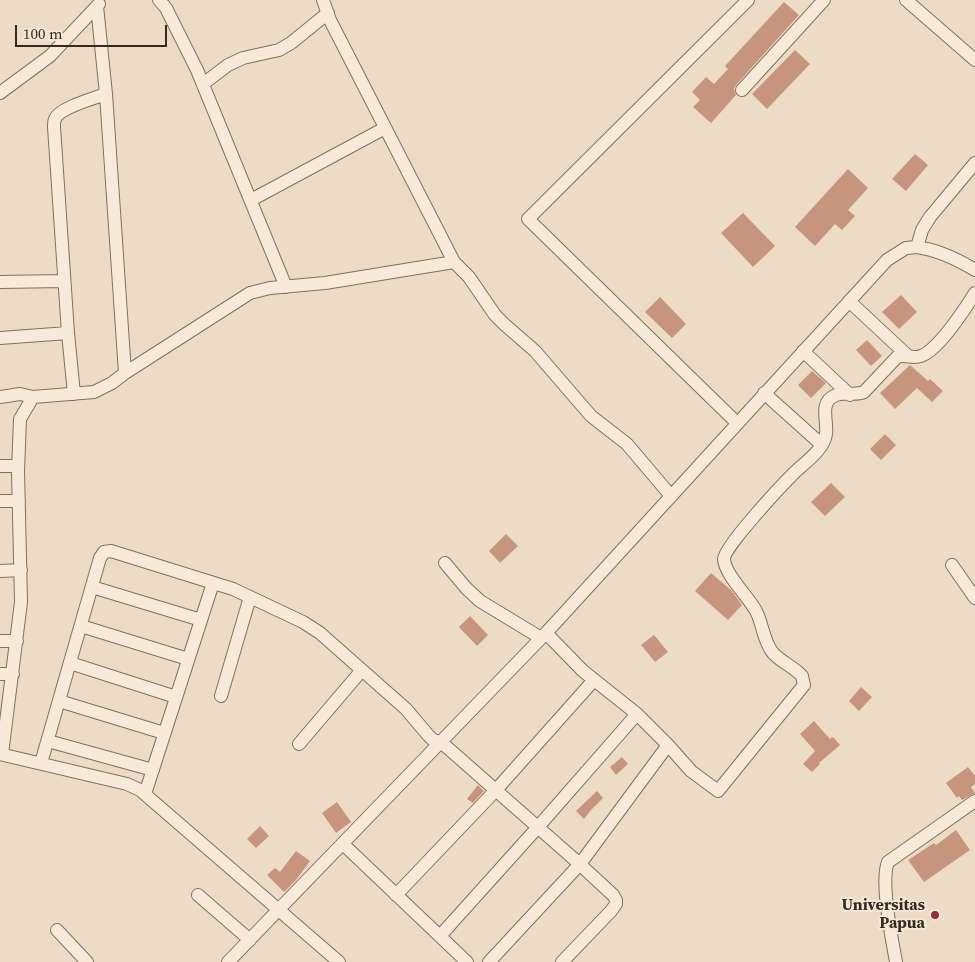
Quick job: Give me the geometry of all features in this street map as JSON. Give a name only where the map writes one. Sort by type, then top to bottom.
[{"type":"street","points":[[159,0],[166,8],[203,84],[286,287]]},
{"type":"street","points":[[323,0],[385,128],[454,262],[469,277],[504,324],[535,351],[591,416],[627,444],[671,496]]},
{"type":"street","points":[[737,423],[528,219],[748,0]]},
{"type":"street","points":[[742,90],[824,0]]},
{"type":"street","points":[[906,0],[975,60]]},
{"type":"street","points":[[0,92],[50,56],[100,3]]},
{"type":"street","points":[[100,3],[125,373]]},
{"type":"street","points":[[203,84],[228,64],[242,58],[279,50],[291,43],[328,13]]},
{"type":"street","points":[[74,394],[54,127],[55,118],[60,112],[106,94]]},
{"type":"street","points":[[251,200],[385,128]]},
{"type":"street","points":[[917,247],[922,230],[930,218],[975,163]]},
{"type":"street","points":[[228,962],[544,636],[887,260],[906,248],[917,247],[944,254],[975,270]]},
{"type":"street","points":[[0,397],[20,394],[33,397],[94,392],[112,384],[125,373],[250,294],[270,288],[325,283],[454,262]]},
{"type":"street","points":[[0,282],[64,280]]},
{"type":"street","points":[[445,563],[480,601],[544,636],[594,680],[637,714],[691,771],[718,791],[804,685],[804,680],[799,672],[769,647],[756,611],[725,564],[724,556],[728,548],[763,507],[822,445],[826,435],[826,406],[830,400],[835,395],[860,394],[868,389],[892,361],[902,355],[918,357],[928,352],[960,316],[975,293]]},
{"type":"street","points":[[849,301],[908,356]]},
{"type":"street","points":[[0,338],[68,333]]},
{"type":"street","points":[[803,351],[850,394]]},
{"type":"street","points":[[764,393],[822,445]]},
{"type":"street","points":[[33,397],[20,419],[18,466],[21,602],[17,641],[6,674],[1,754],[127,784],[145,794],[339,962]]},
{"type":"street","points":[[0,466],[18,466]]},
{"type":"street","points":[[0,501],[19,501]]},
{"type":"street","points":[[41,763],[100,558],[104,552],[107,550],[213,583],[303,622],[320,632],[406,708],[428,736],[433,740],[441,742],[613,895],[616,904],[562,962]]},
{"type":"street","points":[[952,565],[975,598]]},
{"type":"street","points":[[0,570],[20,570]]},
{"type":"street","points":[[145,794],[213,583]]},
{"type":"street","points":[[92,587],[201,620]]},
{"type":"street","points":[[221,696],[250,598]]},
{"type":"street","points":[[81,626],[188,659]]},
{"type":"street","points":[[0,641],[17,641]]},
{"type":"street","points":[[70,663],[176,698]]},
{"type":"street","points":[[299,744],[362,670]]},
{"type":"street","points":[[396,895],[496,790],[594,680]]},
{"type":"street","points":[[59,701],[164,733]]},
{"type":"street","points":[[440,936],[637,714]]},
{"type":"street","points":[[48,741],[153,770]]},
{"type":"street","points":[[489,962],[580,864],[668,745]]},
{"type":"street","points":[[896,962],[885,874],[888,862],[975,801]]},
{"type":"street","points":[[343,844],[467,962]]},
{"type":"street","points":[[198,895],[250,940]]},
{"type":"street","points":[[57,930],[87,962]]},
{"type":"building","points":[[784,2],[799,15],[736,85],[734,89],[736,95],[711,123],[693,107],[700,100],[692,92],[706,77],[714,84],[728,69],[725,66]]},
{"type":"building","points":[[795,50],[810,64],[767,109],[752,94]]},
{"type":"building","points":[[915,154],[928,165],[906,191],[892,179]]},
{"type":"building","points":[[848,169],[868,188],[848,210],[855,216],[842,230],[835,224],[815,246],[795,227]]},
{"type":"building","points":[[743,213],[775,246],[753,267],[721,233]]},
{"type":"building","points":[[901,295],[917,312],[899,329],[882,312]]},
{"type":"building","points":[[660,297],[686,324],[672,338],[645,312]]},
{"type":"building","points":[[867,340],[882,356],[871,366],[856,350]]},
{"type":"building","points":[[910,365],[943,391],[932,402],[917,388],[895,409],[880,393]]},
{"type":"building","points":[[812,371],[826,383],[811,398],[798,385]]},
{"type":"building","points":[[885,434],[896,445],[881,460],[870,449]]},
{"type":"building","points":[[831,483],[845,497],[825,516],[811,502]]},
{"type":"building","points":[[506,534],[518,546],[500,563],[489,551]]},
{"type":"building","points":[[711,573],[731,590],[742,605],[728,620],[695,591]]},
{"type":"building","points":[[470,616],[488,635],[477,646],[459,627]]},
{"type":"building","points":[[654,635],[668,652],[655,662],[641,645]]},
{"type":"building","points":[[861,687],[872,697],[859,711],[849,701]]},
{"type":"building","points":[[814,721],[830,739],[833,737],[840,745],[819,763],[812,772],[803,764],[815,751],[800,734]]},
{"type":"building","points":[[622,757],[628,764],[616,775],[610,767]]},
{"type":"building","points":[[968,767],[975,776],[975,784],[971,787],[975,793],[962,800],[959,796],[957,798],[946,783]]},
{"type":"building","points":[[478,785],[484,791],[473,803],[467,799]]},
{"type":"building","points":[[597,791],[603,798],[584,819],[576,811]]},
{"type":"building","points":[[337,802],[351,822],[336,833],[322,813]]},
{"type":"building","points":[[260,826],[269,836],[256,848],[247,839]]},
{"type":"building","points":[[956,830],[970,850],[924,882],[908,860],[934,843],[936,845]]},
{"type":"building","points":[[296,851],[310,861],[284,892],[267,875],[275,868],[280,872]]},
{"type":"place","name":"Universitas Papua","points":[[935,915]]}]
